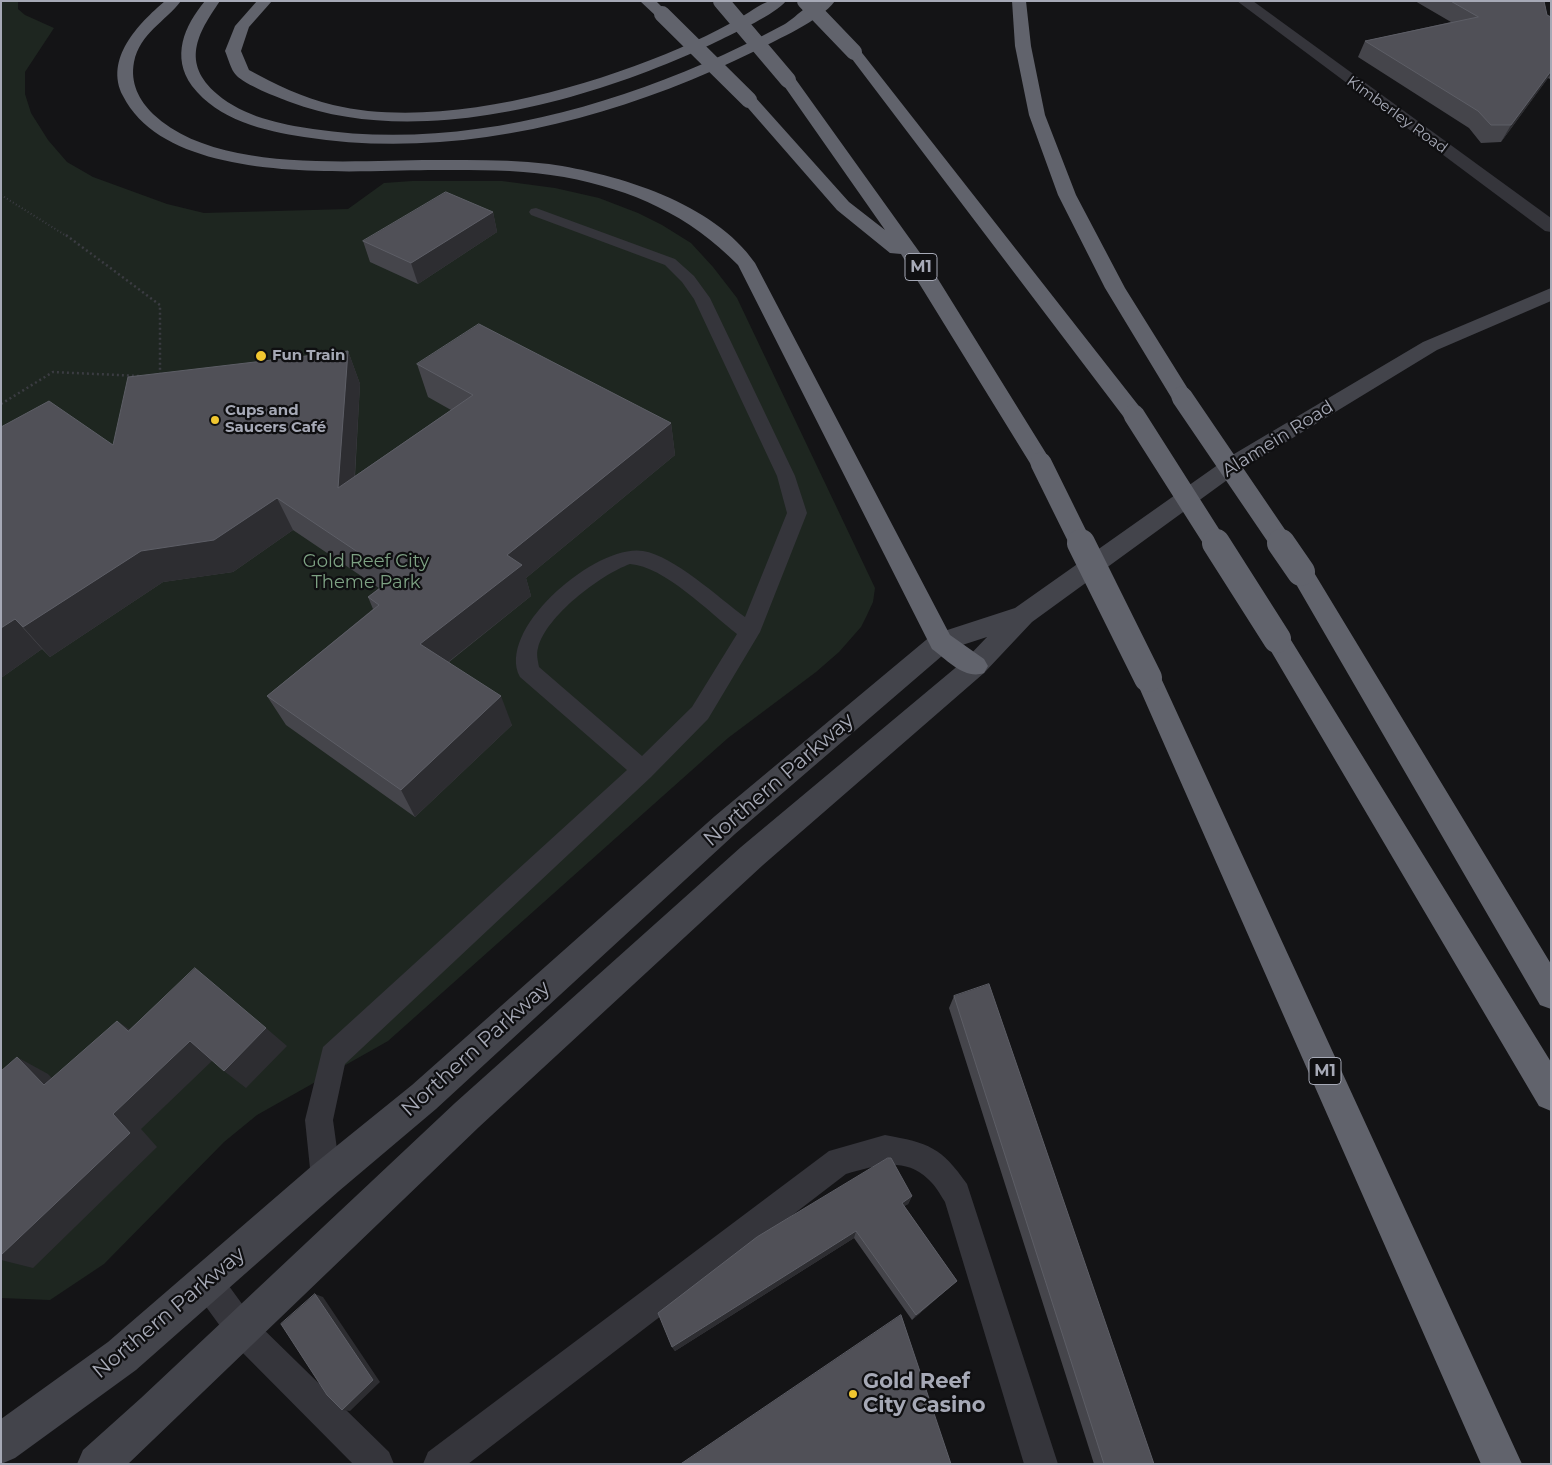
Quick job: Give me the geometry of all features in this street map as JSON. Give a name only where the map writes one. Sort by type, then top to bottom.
[{"type":"highway","points":[[174,1],[139,34],[128,55],[124,75],[130,100],[151,122],[178,138],[256,161],[298,166],[498,166],[563,172],[621,186],[675,207],[717,234],[746,263],[941,642],[975,666]]},
{"type":"highway","points":[[213,1],[203,11],[191,33],[187,59],[191,73],[207,93],[245,116],[269,126],[341,139],[388,140],[451,137],[512,128],[605,104],[666,84],[714,64],[785,30],[828,1]]},
{"type":"highway","points":[[265,1],[242,26],[234,52],[242,73],[272,89],[309,104],[348,114],[404,118],[515,106],[589,86],[685,51],[761,13],[779,1]]},
{"type":"highway","points":[[647,1],[749,100],[843,206],[923,270]]},
{"type":"highway","name":"M1","points":[[721,1],[788,80],[923,270],[1041,463],[1148,678],[1502,1464]]},
{"type":"highway","points":[[805,1],[854,52],[1134,415],[1277,639],[1551,1094]]},
{"type":"highway","points":[[1019,1],[1022,46],[1037,116],[1067,195],[1116,288],[1182,397],[1301,572],[1551,994]]},
{"type":"main road","name":"Alamein Road","points":[[975,666],[1023,615],[1244,457],[1430,346],[1551,294]]},
{"type":"main road","name":"Alamein Road","points":[[941,642],[1023,615]]},
{"type":"main road","name":"Northern Parkway","points":[[1,1444],[122,1356],[326,1178],[424,1097],[725,825],[941,642]]},
{"type":"main road","points":[[97,1464],[242,1330],[467,1115],[752,856],[975,666]]},
{"type":"street","name":"Kimberley Road","points":[[1244,1],[1551,227]]},
{"type":"lane","points":[[326,1178],[319,1120],[333,1057],[643,770],[700,713],[749,632],[797,513],[786,476],[702,298],[688,279],[670,262],[536,212]]},
{"type":"lane","points":[[643,770],[528,671],[527,648],[543,618],[593,572],[619,561],[641,557],[668,571],[749,632]]},
{"type":"lane","points":[[440,1464],[838,1161],[886,1149],[918,1155],[939,1169],[957,1194],[1002,1330],[1042,1464]]},
{"type":"lane","points":[[207,1282],[242,1330],[377,1464]]},
{"type":"path","points":[[1,195],[56,227],[120,273],[160,305],[160,377]]},
{"type":"path","points":[[1,404],[53,372],[140,376]]},
{"type":"green space","name":"Gold Reef City Theme Park","points":[[1,1],[18,1],[18,9],[25,15],[54,28],[25,72],[25,94],[31,113],[48,140],[67,162],[93,177],[167,204],[204,213],[348,209],[384,183],[412,181],[502,181],[555,188],[599,198],[638,213],[691,243],[737,298],[875,588],[873,602],[861,627],[839,652],[816,672],[728,738],[388,1041],[257,1115],[224,1142],[104,1264],[50,1300],[1,1298]]},
{"type":"building","points":[[1451,1],[1544,1],[1547,15],[1551,17],[1551,71],[1511,125],[1491,125],[1478,111],[1365,41],[1478,17]]},
{"type":"building","points":[[446,192],[493,212],[411,263],[363,241]]},
{"type":"building","points":[[479,324],[671,423],[507,555],[522,565],[420,644],[501,696],[401,790],[267,696],[379,605],[368,597],[395,577],[277,498],[214,540],[141,551],[23,627],[15,619],[1,628],[1,427],[49,401],[113,445],[128,377],[348,351],[338,488],[473,395],[417,364]]},
{"type":"building","points":[[195,968],[266,1028],[224,1071],[190,1041],[113,1114],[130,1133],[1,1255],[1,1071],[17,1057],[44,1085],[117,1021],[128,1031]]},
{"type":"building","points":[[989,984],[1154,1464],[1104,1464],[954,996]]},
{"type":"building","points":[[888,1158],[891,1158],[912,1196],[902,1203],[957,1281],[916,1315],[856,1231],[672,1347],[658,1313],[757,1237]]},
{"type":"building","points":[[315,1294],[373,1380],[342,1410],[327,1395],[281,1324]]},
{"type":"building","name":"Gold Reef City Casino","points":[[901,1315],[951,1464],[681,1464]]},
{"type":"place","name":"Fun Train","points":[[261,356]]},
{"type":"place","name":"Cups and Saucers Café","points":[[215,420]]},
{"type":"place","name":"Gold Reef City Casino","points":[[853,1394]]}]
